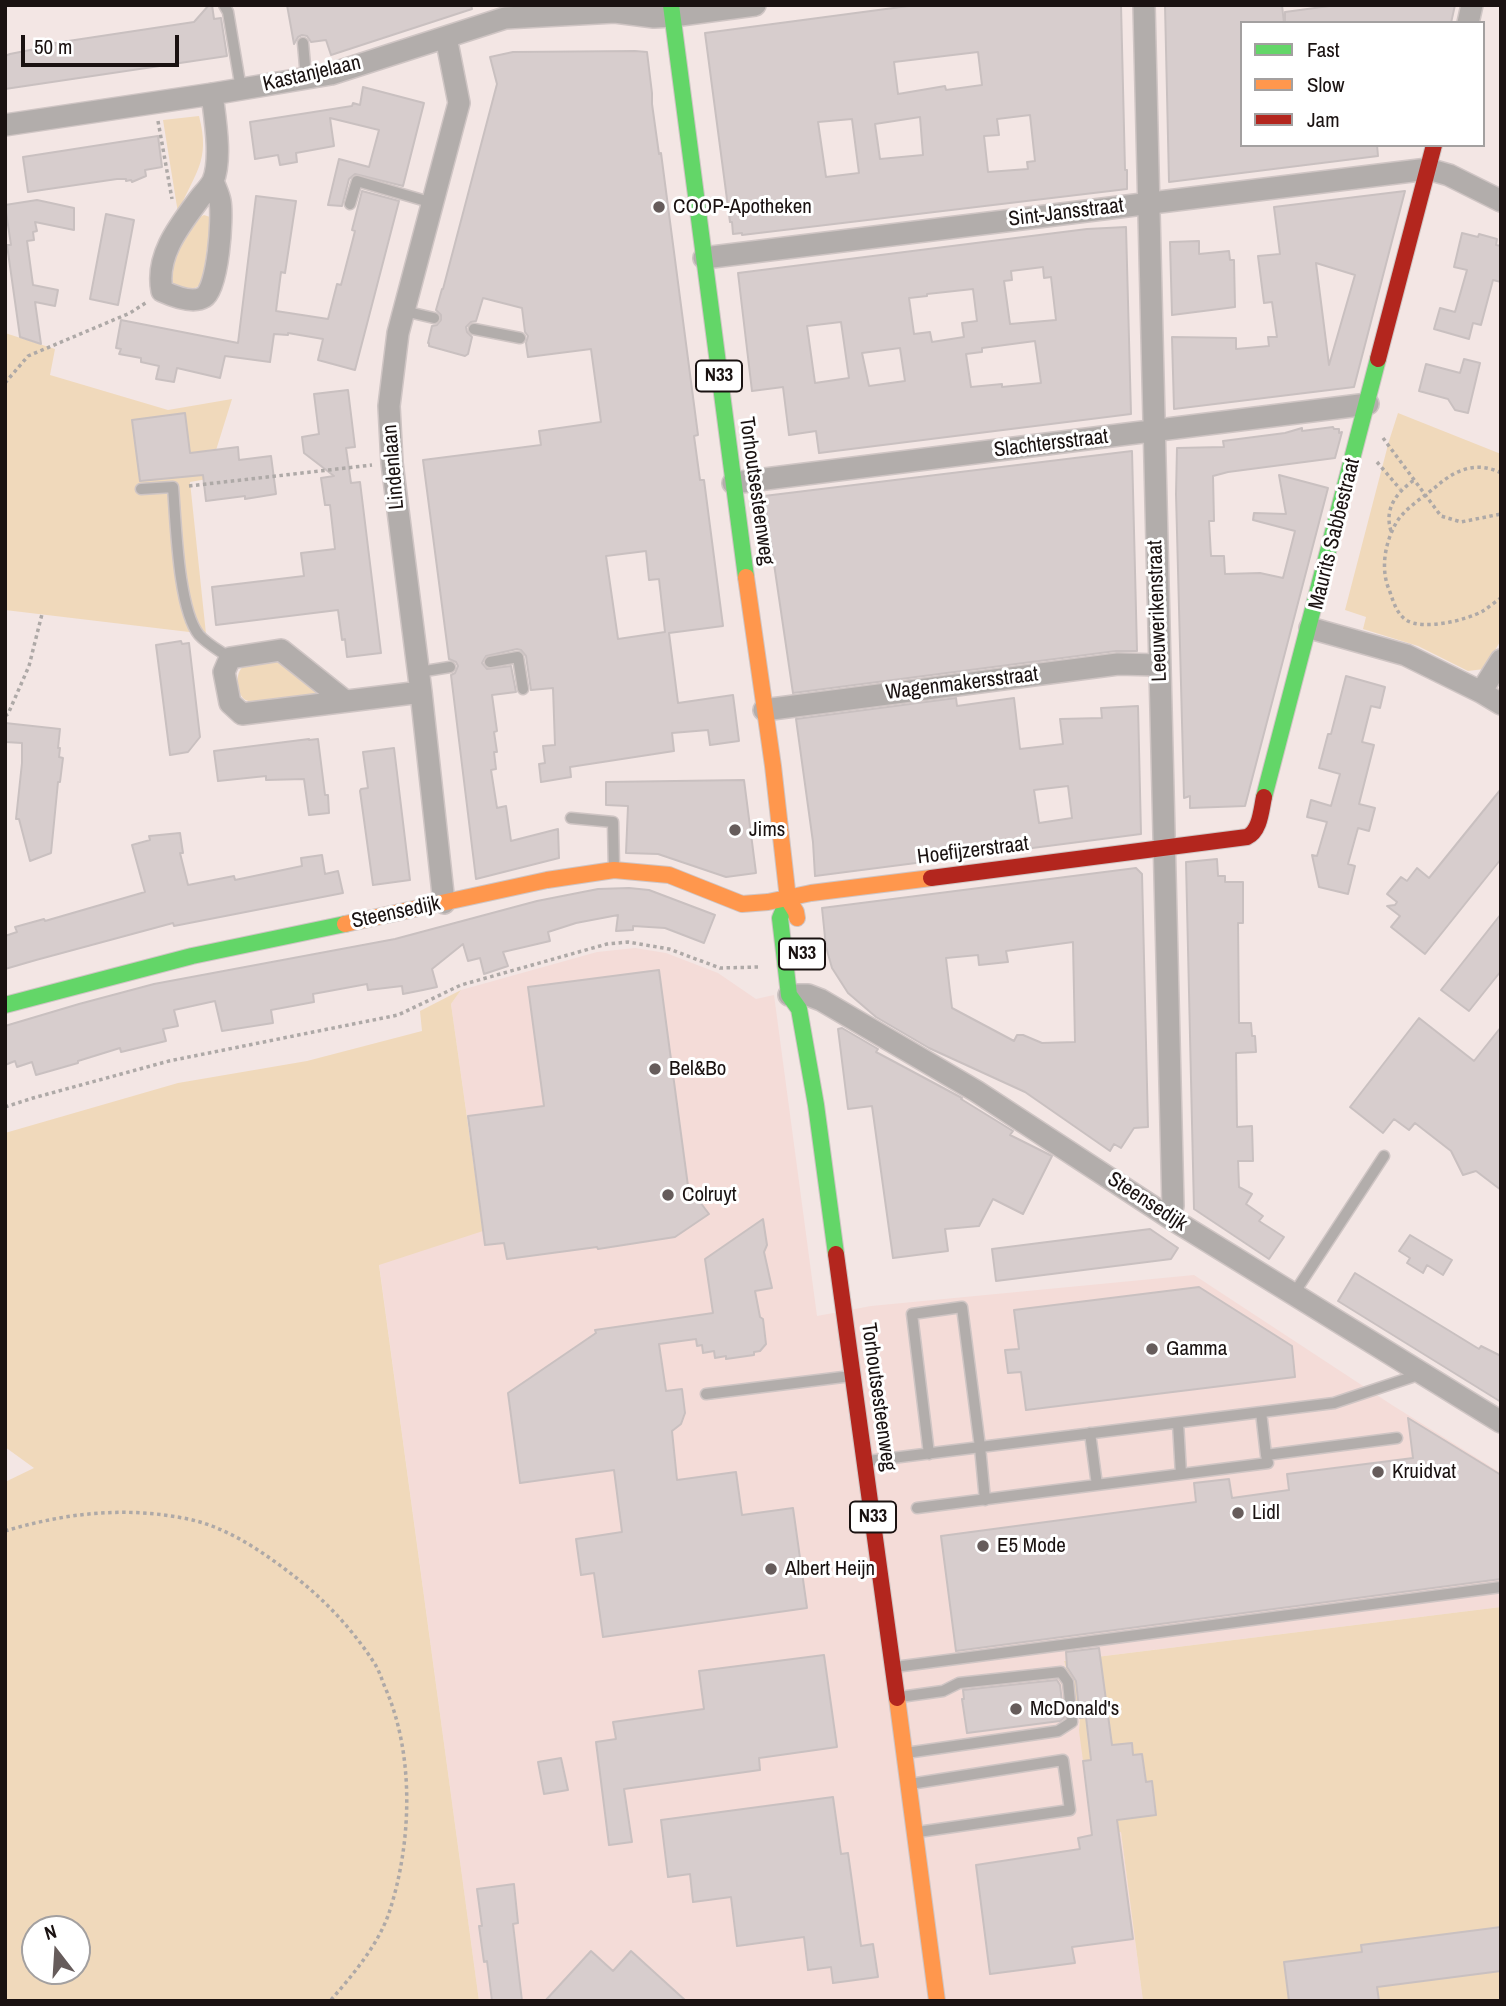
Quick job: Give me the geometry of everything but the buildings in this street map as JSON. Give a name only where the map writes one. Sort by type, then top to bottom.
[{"type":"main road","name":"Torhoutsesteenweg","points":[[672,10],[788,899],[796,912],[800,939]]},
{"type":"main road","name":"Maurits Sabbestraat","points":[[1165,847],[1247,838],[1257,826],[1434,147]]},
{"type":"main road","name":"Hoefijzerstraat","points":[[788,899],[811,893],[1165,847]]},
{"type":"main road","name":"Steensedijk","points":[[5,1005],[192,956],[547,880],[614,870],[669,875],[742,904],[788,899]]},
{"type":"main road","name":"Torhoutsesteenweg","points":[[788,899],[780,918],[801,996],[937,2001]]},
{"type":"street","name":"Kastanjelaan","points":[[5,125],[331,74],[505,18],[622,8],[654,17],[672,10],[755,5]]},
{"type":"street","name":"Leeuwerikenstraat","points":[[1144,5],[1173,1206],[1167,1216]]},
{"type":"street","name":"Lindenlaan","points":[[444,903],[420,682],[392,463],[389,406],[398,333],[459,103],[446,37]]},
{"type":"street","points":[[212,94],[218,150],[213,181],[177,229],[163,258],[160,280],[162,291],[173,296],[193,299],[205,296],[213,286],[221,227],[220,200],[213,181]]},
{"type":"street","name":"Sint-Jansstraat","points":[[704,258],[1428,169]]},
{"type":"street","points":[[1428,169],[1449,175],[1501,201]]},
{"type":"street","name":"Slachtersstraat","points":[[733,483],[1368,404]]},
{"type":"street","points":[[1310,628],[1406,655],[1501,704]]},
{"type":"street","points":[[345,701],[281,649],[230,658],[224,672],[230,703],[242,714],[345,701],[420,682]]},
{"type":"street","points":[[1481,692],[1501,660]]},
{"type":"street","name":"Wagenmakersstraat","points":[[765,710],[1118,664],[1159,665]]},
{"type":"street","name":"Steensedijk","points":[[801,996],[821,1000],[975,1091],[1167,1216],[1501,1422]]},
{"type":"lane","points":[[224,5],[228,12],[241,89]]},
{"type":"lane","points":[[303,43],[306,77]]},
{"type":"lane","points":[[350,204],[357,181],[433,203]]},
{"type":"lane","points":[[404,311],[434,318]]},
{"type":"lane","points":[[474,330],[520,338]]},
{"type":"lane","points":[[141,489],[173,487],[184,595],[190,620],[200,637],[230,658]]},
{"type":"lane","points":[[490,662],[519,657],[523,689]]},
{"type":"lane","points":[[420,682],[450,667]]},
{"type":"lane","points":[[571,818],[613,822],[614,870]]},
{"type":"lane","points":[[1293,1295],[1384,1156]]},
{"type":"lane","points":[[929,1454],[912,1314],[962,1307],[985,1500]]},
{"type":"lane","points":[[866,1462],[1334,1403],[1422,1374]]},
{"type":"lane","points":[[706,1394],[854,1375]]},
{"type":"lane","points":[[917,1508],[1268,1463],[1261,1412]]},
{"type":"lane","points":[[1178,1423],[1181,1474]]},
{"type":"lane","points":[[1090,1433],[1097,1485]]},
{"type":"lane","points":[[1266,1455],[1397,1438]]},
{"type":"lane","points":[[892,1667],[1501,1587]]},
{"type":"lane","points":[[896,1698],[943,1691],[959,1683],[1061,1672],[1068,1682],[1072,1722],[1058,1731],[903,1754]]},
{"type":"lane","points":[[907,1784],[1063,1760],[1070,1810],[914,1832]]},
{"type":"path","points":[[155,103],[177,229]]},
{"type":"path","points":[[5,383],[29,356],[130,313],[162,291]]},
{"type":"path","points":[[1382,437],[1441,516],[1461,522],[1501,514]]},
{"type":"path","points":[[1376,461],[1400,489]]},
{"type":"path","points":[[173,487],[392,463]]},
{"type":"path","points":[[1501,473],[1490,467],[1472,466],[1448,477],[1395,523],[1385,549],[1386,581],[1396,610],[1407,621],[1424,626],[1452,621],[1482,612],[1501,598]]},
{"type":"path","points":[[1392,532],[1388,516],[1392,503],[1400,489],[1414,480]]},
{"type":"path","points":[[5,716],[29,666],[42,614]]},
{"type":"path","points":[[5,1107],[169,1061],[398,1015],[461,985],[607,944],[628,942],[669,949],[720,968],[765,967]]},
{"type":"path","points":[[5,1531],[79,1514],[139,1511],[190,1519],[227,1533],[279,1564],[307,1586],[342,1620],[375,1663],[394,1707],[404,1757],[407,1806],[401,1861],[388,1915],[363,1962],[330,2001]]},
{"type":"shaded area","points":[[199,116],[202,156],[178,213],[163,120]]},
{"type":"shaded area","points":[[204,215],[210,217],[211,221],[202,283],[191,289],[178,287],[170,283],[171,259]]},
{"type":"shaded area","points":[[5,333],[55,349],[50,375],[168,410],[232,399],[207,479],[190,482],[206,634],[5,610]]},
{"type":"shaded area","points":[[1398,413],[1501,454],[1501,640],[1484,669],[1468,671],[1418,646],[1363,629],[1366,617],[1345,610]]},
{"type":"shaded area","points":[[270,660],[283,664],[294,672],[315,690],[315,695],[254,702],[244,699],[238,687],[240,670],[249,664]]},
{"type":"shaded area","points":[[635,948],[666,953],[718,973],[756,999],[774,995],[817,1316],[871,1306],[1194,1275],[1501,1473],[1501,1607],[1064,1661],[1080,1718],[1079,1731],[1121,1831],[1143,2001],[479,2001],[379,1264],[483,1230],[451,1004],[461,990],[597,952]]},
{"type":"shaded area","points":[[461,990],[451,1004],[483,1231],[379,1265],[479,2001],[5,2001],[5,1482],[34,1468],[5,1447],[5,1133],[178,1083],[307,1061],[422,1031],[420,1011]]},
{"type":"shaded area","points":[[1501,1607],[1501,2001],[1143,2001],[1121,1832],[1093,1835],[1079,1731],[1080,1717],[1064,1661]]},
{"type":"traffic: fast","points":[[671,5],[746,577]]},
{"type":"traffic: fast","points":[[1264,797],[1378,359]]},
{"type":"traffic: fast","points":[[788,899],[780,918],[789,995],[799,1009],[816,1105],[836,1254]]},
{"type":"traffic: fast","points":[[5,1005],[192,956],[345,924]]},
{"type":"traffic: slow","points":[[746,577],[773,766],[788,899],[797,918]]},
{"type":"traffic: slow","points":[[345,924],[547,880],[614,870],[669,875],[742,904],[931,878]]},
{"type":"traffic: slow","points":[[897,1698],[937,2001]]},
{"type":"traffic: jam","points":[[1378,359],[1433,147]]},
{"type":"traffic: jam","points":[[931,878],[1247,837],[1255,830],[1264,797]]},
{"type":"traffic: jam","points":[[836,1254],[897,1698]]},
{"type":"place","name":"COOP-Apotheken","points":[[659,207]]},
{"type":"place","name":"Jims","points":[[735,830]]},
{"type":"place","name":"Bel&Bo","points":[[655,1069]]},
{"type":"place","name":"Colruyt","points":[[668,1195]]},
{"type":"place","name":"Gamma","points":[[1152,1349]]},
{"type":"place","name":"Kruidvat","points":[[1378,1472]]},
{"type":"place","name":"Lidl","points":[[1238,1513]]},
{"type":"place","name":"E5 Mode","points":[[983,1546]]},
{"type":"place","name":"Albert Heijn","points":[[771,1569]]},
{"type":"place","name":"McDonald's","points":[[1016,1709]]}]
